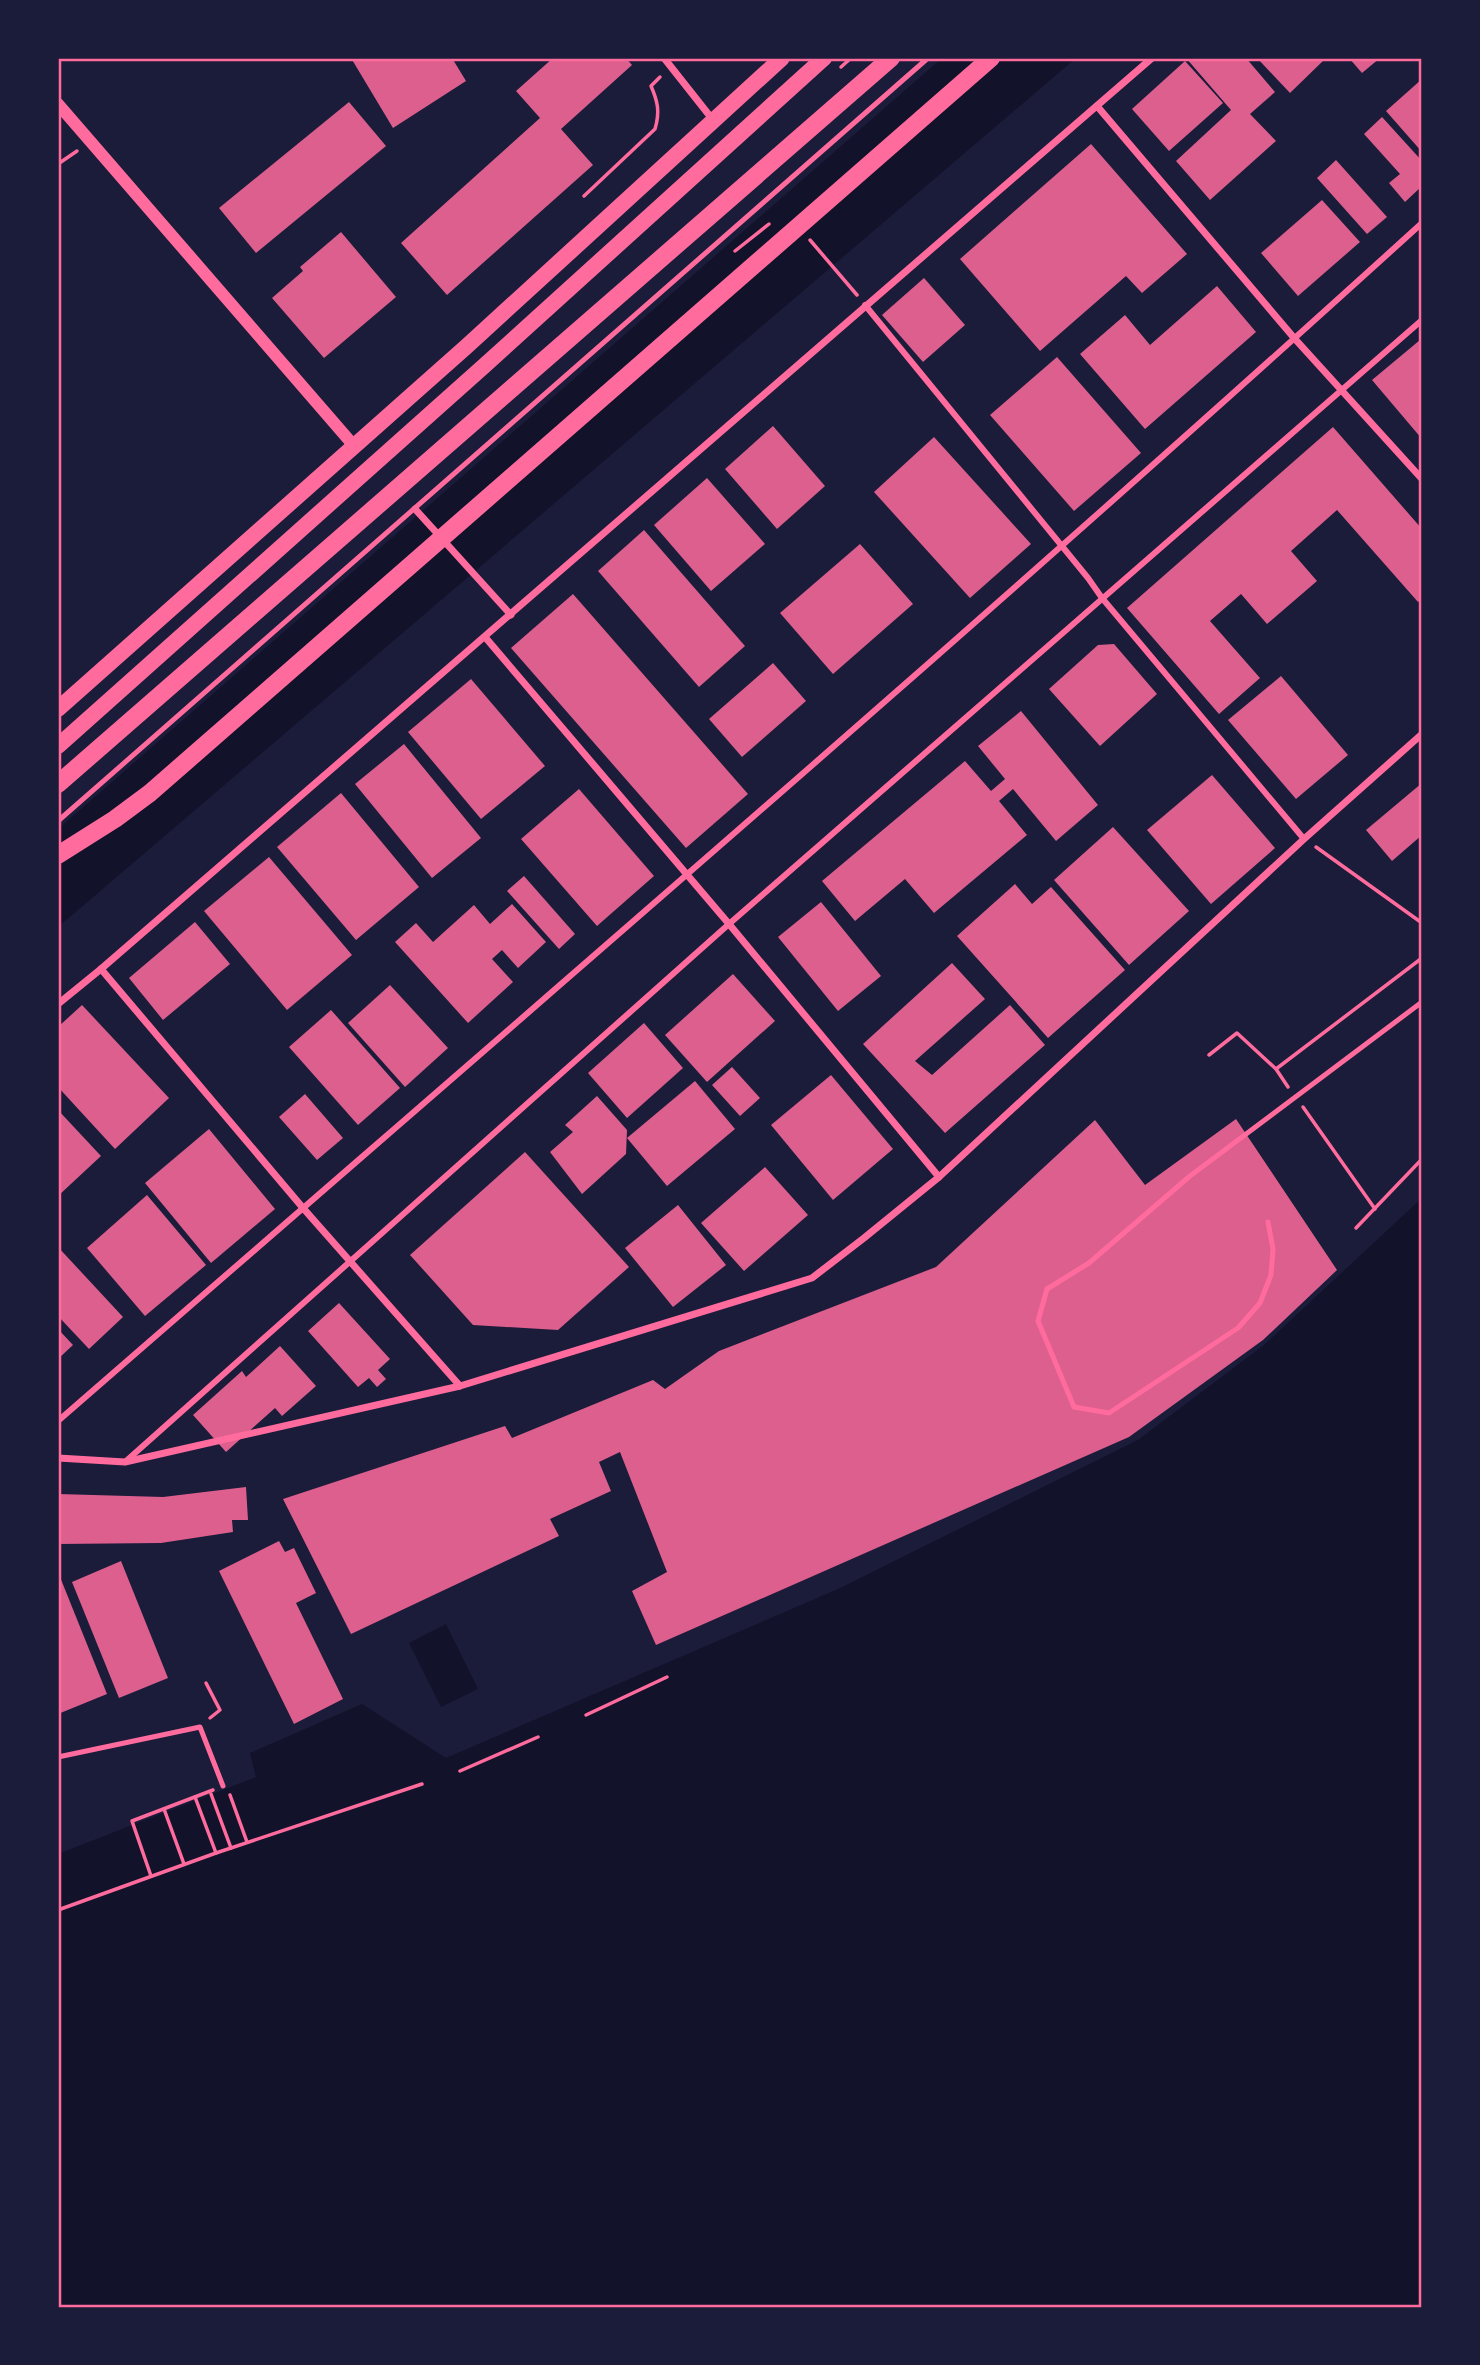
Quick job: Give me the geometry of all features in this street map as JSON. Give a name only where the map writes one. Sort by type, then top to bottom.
[{"type":"highway","points":[[58,784],[891,58]]},
{"type":"highway","points":[[58,855],[150,793],[991,58]]},
{"type":"main road","points":[[58,709],[355,447],[782,58]]},
{"type":"main road","points":[[58,746],[824,58]]},
{"type":"street","points":[[664,58],[713,120]]},
{"type":"street","points":[[58,1004],[512,615],[1152,58]]},
{"type":"street","points":[[58,104],[355,447]]},
{"type":"street","points":[[1097,106],[1295,339],[1422,479]]},
{"type":"street","points":[[58,1421],[687,875],[1295,339],[1422,223]]},
{"type":"street","points":[[866,306],[1102,598],[1304,839]]},
{"type":"street","points":[[125,1462],[729,924],[1422,320]]},
{"type":"street","points":[[416,510],[512,615]]},
{"type":"street","points":[[485,638],[729,924],[939,1177]]},
{"type":"street","points":[[58,1458],[125,1462],[460,1386],[812,1278],[939,1177],[1304,839],[1422,734]]},
{"type":"street","points":[[102,969],[303,1208],[460,1386]]},
{"type":"lane","points":[[58,821],[416,510],[928,58]]},
{"type":"lane","points":[[1268,1222],[1273,1250],[1271,1275],[1260,1303],[1238,1328],[1110,1413],[1074,1408],[1038,1321],[1047,1289],[1089,1263],[1190,1176],[1422,1002]]},
{"type":"lane","points":[[58,1757],[200,1727],[225,1787]]},
{"type":"path","points":[[584,196],[655,129],[659,114],[658,102],[651,86],[671,66]]},
{"type":"path","points":[[58,164],[90,142]]},
{"type":"path","points":[[803,231],[866,306]]},
{"type":"path","points":[[1304,839],[1422,923]]},
{"type":"path","points":[[1276,1069],[1422,958]]},
{"type":"path","points":[[1356,1228],[1422,1159]]},
{"type":"path","points":[[586,1715],[667,1677]]},
{"type":"path","points":[[200,1727],[220,1710],[206,1683]]},
{"type":"path","points":[[460,1771],[538,1737]]},
{"type":"path","points":[[58,1910],[247,1842],[422,1784]]},
{"type":"path","points":[[151,1876],[132,1821],[195,1797],[225,1787],[247,1842]]},
{"type":"path","points":[[211,1794],[231,1848]]},
{"type":"path","points":[[195,1797],[216,1853]]},
{"type":"path","points":[[164,1809],[184,1864]]},
{"type":"shaded area","points":[[942,58],[1076,58],[58,927],[58,829]]},
{"type":"shaded area","points":[[1422,1198],[1422,2307],[58,2307],[58,1854],[256,1777],[250,1753],[362,1704],[446,1758],[838,1589],[1138,1440],[1264,1345]]},
{"type":"shaded area","points":[[446,1624],[478,1689],[441,1707],[409,1643]]},
{"type":"building","points":[[351,58],[452,58],[466,81],[393,128]]},
{"type":"building","points":[[553,58],[626,58],[632,65],[561,129],[593,165],[447,295],[401,243],[540,118],[516,91]]},
{"type":"building","points":[[1186,58],[1246,58],[1275,92],[1250,114],[1276,141],[1210,200],[1176,161],[1231,110]]},
{"type":"building","points":[[1257,58],[1323,58],[1325,59],[1290,93]]},
{"type":"building","points":[[1349,58],[1380,58],[1362,73]]},
{"type":"building","points":[[1185,61],[1223,103],[1169,151],[1132,109]]},
{"type":"building","points":[[1422,79],[1422,152],[1386,111]]},
{"type":"building","points":[[349,102],[386,146],[256,253],[219,208]]},
{"type":"building","points":[[1382,117],[1422,161],[1422,186],[1405,202],[1389,183],[1400,174],[1364,134]]},
{"type":"building","points":[[1091,144],[1187,254],[1142,293],[1126,276],[1040,351],[960,259]]},
{"type":"building","points":[[1336,160],[1387,217],[1367,234],[1317,178]]},
{"type":"building","points":[[1322,200],[1360,242],[1298,296],[1261,253]]},
{"type":"building","points":[[341,232],[396,297],[324,358],[272,298],[303,271],[300,267]]},
{"type":"building","points":[[924,278],[965,325],[923,362],[882,315]]},
{"type":"building","points":[[1217,286],[1256,332],[1145,429],[1080,354],[1125,315],[1150,345]]},
{"type":"building","points":[[1422,340],[1422,439],[1372,380]]},
{"type":"building","points":[[1057,357],[1141,453],[1074,511],[990,415]]},
{"type":"building","points":[[773,426],[825,486],[777,529],[725,469]]},
{"type":"building","points":[[1333,427],[1422,529],[1422,599],[1418,602],[1337,510],[1291,551],[1317,581],[1267,624],[1241,594],[1210,621],[1260,678],[1219,714],[1127,608]]},
{"type":"building","points":[[934,437],[1031,544],[970,598],[874,492]]},
{"type":"building","points":[[707,478],[765,544],[711,591],[654,525]]},
{"type":"building","points":[[644,530],[745,646],[699,687],[598,571]]},
{"type":"building","points":[[860,544],[913,604],[833,674],[780,613]]},
{"type":"building","points":[[573,594],[748,794],[686,848],[511,648]]},
{"type":"building","points":[[1114,644],[1157,694],[1100,746],[1049,689],[1098,645]]},
{"type":"building","points":[[773,663],[806,701],[742,757],[709,719]]},
{"type":"building","points":[[1281,676],[1348,755],[1296,799],[1228,720]]},
{"type":"building","points":[[471,679],[545,766],[481,819],[408,732]]},
{"type":"building","points":[[1021,711],[1098,805],[1056,841],[1013,789],[999,801],[1027,835],[934,913],[905,879],[855,921],[822,881],[965,761],[991,791],[1005,779],[978,746]]},
{"type":"building","points":[[404,744],[481,838],[432,878],[355,784]]},
{"type":"building","points":[[1212,775],[1275,848],[1211,904],[1147,830]]},
{"type":"building","points":[[1422,783],[1422,835],[1392,861],[1366,830]]},
{"type":"building","points":[[579,789],[654,876],[597,926],[521,839]]},
{"type":"building","points":[[341,793],[419,887],[356,940],[277,847]]},
{"type":"building","points":[[1113,827],[1189,911],[1129,965],[1054,880]]},
{"type":"building","points":[[269,857],[352,955],[287,1010],[204,911]]},
{"type":"building","points":[[524,876],[575,934],[559,949],[507,891]]},
{"type":"building","points":[[1015,884],[1032,904],[1051,887],[1125,970],[1048,1038],[957,936]]},
{"type":"building","points":[[821,902],[881,976],[838,1011],[778,937]]},
{"type":"building","points":[[512,904],[546,942],[518,968],[502,950],[492,959],[513,982],[468,1023],[395,942],[416,923],[433,942],[474,905],[490,924]]},
{"type":"building","points":[[195,922],[230,964],[163,1020],[129,978]]},
{"type":"building","points":[[952,963],[985,999],[915,1061],[932,1075],[1010,1005],[1045,1045],[945,1133],[863,1044]]},
{"type":"building","points":[[733,974],[775,1021],[707,1082],[665,1035]]},
{"type":"building","points":[[390,985],[448,1048],[405,1087],[348,1023]]},
{"type":"building","points":[[82,1005],[169,1098],[115,1149],[58,1087],[58,1027]]},
{"type":"building","points":[[331,1010],[400,1088],[358,1125],[289,1047]]},
{"type":"building","points":[[644,1023],[683,1068],[627,1118],[588,1073]]},
{"type":"building","points":[[732,1067],[760,1098],[740,1116],[712,1085]]},
{"type":"building","points":[[831,1075],[893,1149],[833,1200],[771,1125]]},
{"type":"building","points":[[695,1081],[735,1129],[667,1186],[627,1138]]},
{"type":"building","points":[[305,1094],[343,1138],[317,1160],[279,1117]]},
{"type":"building","points":[[597,1096],[627,1130],[626,1154],[582,1194],[550,1152],[573,1132],[565,1125]]},
{"type":"building","points":[[58,1110],[101,1156],[58,1196]]},
{"type":"building","points":[[1236,1119],[1337,1270],[1263,1340],[1129,1437],[656,1645],[632,1591],[667,1572],[620,1452],[599,1462],[611,1491],[550,1519],[559,1536],[351,1634],[283,1499],[505,1426],[512,1438],[653,1380],[665,1389],[719,1351],[936,1267],[1095,1120],[1145,1185]]},
{"type":"building","points":[[209,1129],[275,1209],[211,1263],[145,1183]]},
{"type":"building","points":[[525,1152],[629,1267],[558,1330],[473,1325],[410,1255]]},
{"type":"building","points":[[765,1167],[808,1215],[744,1271],[701,1223]]},
{"type":"building","points":[[147,1195],[206,1265],[145,1316],[87,1248]]},
{"type":"building","points":[[678,1205],[726,1265],[673,1307],[625,1248]]},
{"type":"building","points":[[58,1247],[123,1317],[89,1349],[58,1316]]},
{"type":"building","points":[[339,1303],[390,1359],[378,1370],[386,1379],[377,1387],[369,1378],[358,1387],[308,1331]]},
{"type":"building","points":[[58,1329],[73,1345],[58,1359]]},
{"type":"building","points":[[280,1346],[316,1386],[282,1416],[275,1408],[226,1452],[193,1415],[242,1371],[246,1377]]},
{"type":"building","points":[[246,1487],[248,1520],[232,1520],[233,1532],[161,1543],[58,1544],[58,1494],[163,1497]]},
{"type":"building","points":[[279,1541],[285,1552],[294,1548],[316,1593],[296,1603],[343,1699],[294,1724],[219,1571]]},
{"type":"building","points":[[121,1561],[168,1678],[119,1698],[72,1582]]},
{"type":"building","points":[[58,1572],[107,1694],[58,1714]]}]
